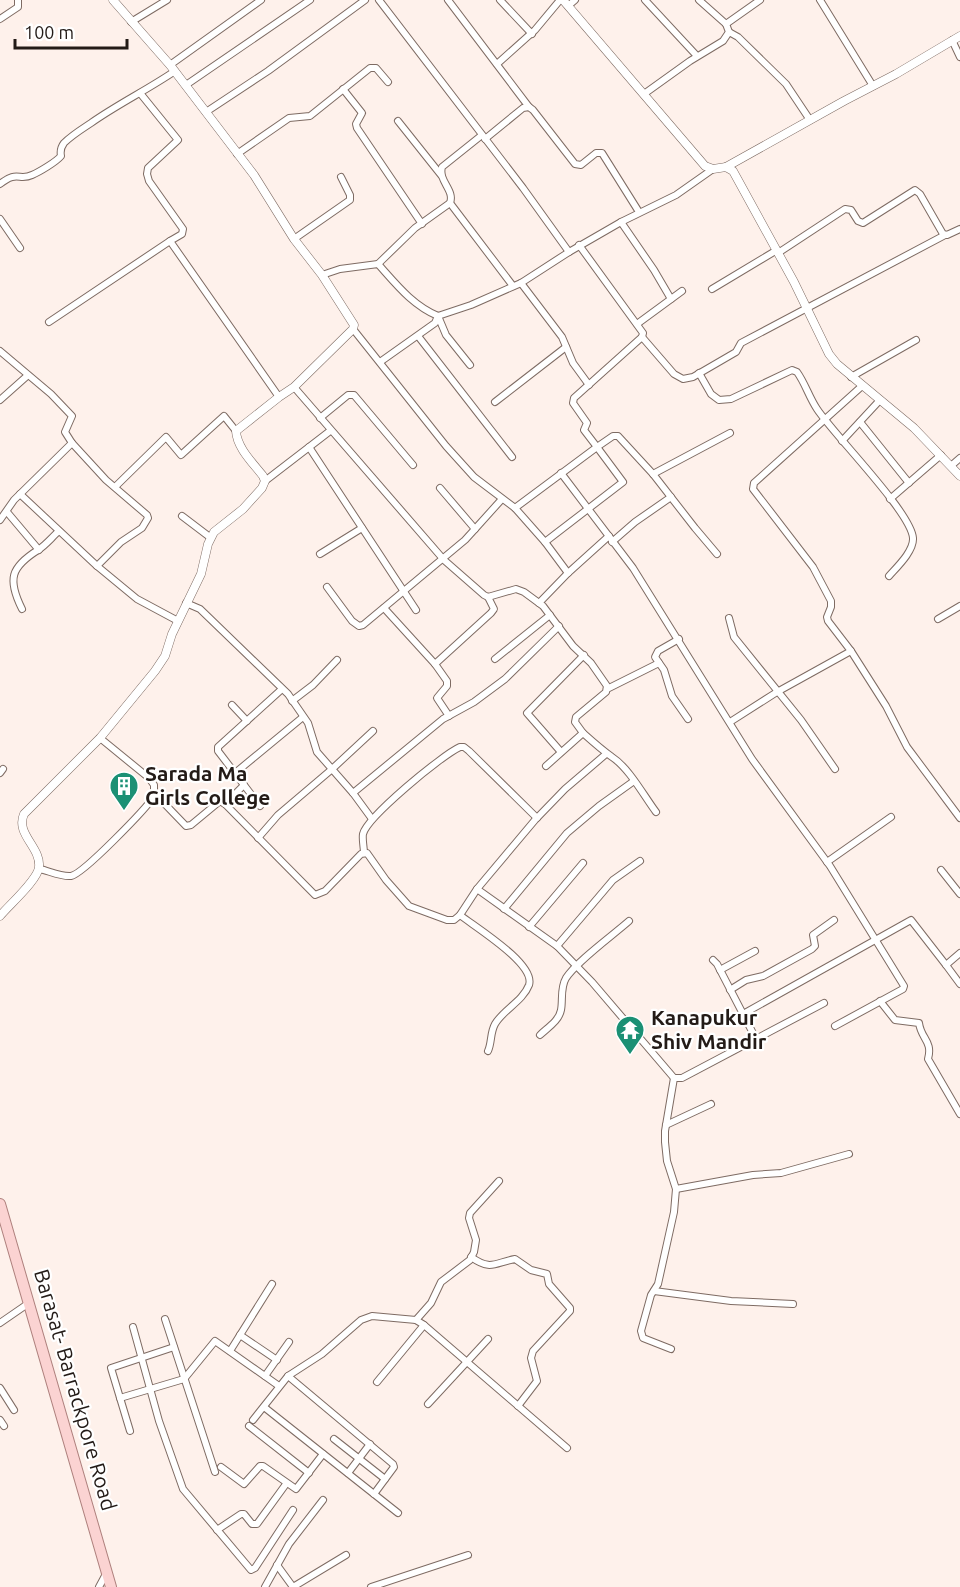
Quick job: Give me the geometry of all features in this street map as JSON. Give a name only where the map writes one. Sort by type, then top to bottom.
[{"type":"main road","name":"Barasat- Barrackpore Road","points":[[0,1204],[2,1223],[29,1303],[111,1587]]},
{"type":"street","points":[[0,19],[18,7],[18,0]]},
{"type":"street","points":[[113,0],[186,85],[254,175],[294,239],[322,274],[354,325],[353,329],[446,446],[474,477],[515,508],[568,573]]},
{"type":"street","points":[[131,22],[167,0]]},
{"type":"street","points":[[0,184],[11,176],[30,176],[54,163],[61,156],[60,149],[74,135],[110,110],[141,93],[261,0]]},
{"type":"street","points":[[186,85],[310,0]]},
{"type":"street","points":[[206,112],[365,0]]},
{"type":"street","points":[[380,0],[569,252]]},
{"type":"street","points":[[448,0],[575,164],[581,165],[596,153],[602,153],[639,212]]},
{"type":"street","points":[[500,0],[532,33]]},
{"type":"street","points":[[498,64],[564,2],[575,0]]},
{"type":"street","points":[[645,0],[697,56]]},
{"type":"street","points":[[699,0],[726,24],[729,32],[738,37],[786,84],[810,120]]},
{"type":"street","points":[[726,24],[760,0]]},
{"type":"street","points":[[820,0],[873,86]]},
{"type":"street","points":[[564,2],[705,166],[713,169]]},
{"type":"street","points":[[644,94],[697,56],[723,41],[729,32]]},
{"type":"street","points":[[380,362],[435,323],[438,316],[471,305],[521,283],[579,245],[639,212],[676,195],[713,169],[726,167],[960,36]]},
{"type":"street","points":[[952,40],[960,57]]},
{"type":"street","points":[[237,154],[289,118],[310,117],[373,67],[379,70],[388,82]]},
{"type":"street","points":[[343,89],[362,113],[356,124],[357,128],[422,224]]},
{"type":"street","points":[[49,322],[182,234],[183,229],[149,181],[147,174],[148,168],[178,140],[141,93]]},
{"type":"street","points":[[441,176],[442,167],[523,108],[529,107]]},
{"type":"street","points":[[322,274],[340,268],[378,264],[407,235],[450,203],[452,199],[441,176],[398,121]]},
{"type":"street","points":[[726,167],[737,177],[829,354],[851,377],[952,465],[960,476]]},
{"type":"street","points":[[294,239],[350,200],[350,195],[341,177]]},
{"type":"street","points":[[712,289],[845,209],[851,210],[858,221],[863,223],[915,190],[920,194],[945,235]]},
{"type":"street","points":[[450,203],[513,286]]},
{"type":"street","points":[[0,219],[20,248]]},
{"type":"street","points":[[621,222],[671,299]]},
{"type":"street","points":[[579,245],[637,324],[643,333],[642,337],[679,378],[689,379],[736,352],[741,343],[806,307],[960,229]]},
{"type":"street","points":[[170,241],[279,397]]},
{"type":"street","points":[[378,264],[408,297],[438,316],[446,335],[470,365]]},
{"type":"street","points":[[521,283],[562,337],[573,363],[589,385]]},
{"type":"street","points":[[637,324],[682,291]]},
{"type":"street","points":[[236,431],[294,387],[353,329]]},
{"type":"street","points":[[418,336],[512,457]]},
{"type":"street","points":[[545,543],[623,482],[585,433],[587,423],[573,403],[574,398],[642,337]]},
{"type":"street","points":[[851,377],[916,340]]},
{"type":"street","points":[[495,402],[566,347]]},
{"type":"street","points":[[0,351],[51,394],[72,416],[65,432],[72,443],[148,518],[142,528],[121,542],[97,566]]},
{"type":"street","points":[[699,373],[711,394],[719,400],[731,399],[792,370],[800,377],[816,408],[908,524],[913,539],[907,554],[889,576]]},
{"type":"street","points":[[0,400],[27,375]]},
{"type":"street","points":[[862,386],[754,483],[753,489],[813,567],[831,601],[828,621],[851,651],[886,706],[907,747],[960,818]]},
{"type":"street","points":[[294,387],[330,432],[442,558],[488,597],[494,609],[491,613],[435,664]]},
{"type":"street","points":[[320,417],[348,395],[354,395],[413,465]]},
{"type":"street","points":[[842,441],[880,400]]},
{"type":"street","points":[[115,487],[166,437],[181,455],[224,416],[236,431],[242,448],[265,481]]},
{"type":"street","points":[[860,422],[909,483]]},
{"type":"street","points":[[0,915],[34,879],[40,868],[38,858],[22,827],[21,820],[38,799],[100,738],[165,656],[172,634],[201,574],[214,532],[243,509],[262,488],[265,481],[330,432]]},
{"type":"street","points":[[653,474],[730,433]]},
{"type":"street","points":[[515,508],[616,434],[653,474],[717,554]]},
{"type":"street","points":[[0,520],[20,494],[72,443]]},
{"type":"street","points":[[309,447],[416,610]]},
{"type":"street","points":[[890,499],[941,455]]},
{"type":"street","points":[[952,465],[960,458]]},
{"type":"street","points":[[561,473],[633,568],[752,759],[827,862],[904,986],[903,989],[835,1026]]},
{"type":"street","points":[[440,488],[475,529]]},
{"type":"street","points":[[20,494],[97,566],[138,599],[178,621]]},
{"type":"street","points":[[539,603],[568,573],[610,539],[671,497]]},
{"type":"street","points":[[327,587],[352,621],[359,626],[363,625],[475,529],[502,498]]},
{"type":"street","points":[[7,512],[39,550]]},
{"type":"street","points":[[182,516],[211,538]]},
{"type":"street","points":[[320,554],[362,528]]},
{"type":"street","points":[[22,609],[16,597],[14,574],[18,564],[27,555],[39,550],[59,531]]},
{"type":"street","points":[[488,597],[516,589],[539,603],[584,655],[607,689]]},
{"type":"street","points":[[186,603],[200,609],[282,689],[308,723],[317,752],[353,793],[372,819]]},
{"type":"street","points":[[938,619],[960,606]]},
{"type":"street","points":[[384,608],[435,664],[448,683],[437,698],[449,716]]},
{"type":"street","points":[[495,659],[550,615]]},
{"type":"street","points":[[729,618],[734,637],[801,720],[835,769]]},
{"type":"street","points":[[353,793],[449,716],[474,702],[505,679],[559,626]]},
{"type":"street","points":[[679,639],[656,653],[672,696],[688,719]]},
{"type":"street","points":[[730,722],[777,692],[851,651]]},
{"type":"street","points":[[561,752],[527,713],[584,655]]},
{"type":"street","points":[[292,701],[313,685],[337,660]]},
{"type":"street","points":[[656,812],[634,781],[575,722],[576,717],[607,689],[659,663]]},
{"type":"street","points":[[260,806],[218,752],[218,747],[282,689]]},
{"type":"street","points":[[232,705],[247,721]]},
{"type":"street","points":[[235,773],[303,717]]},
{"type":"street","points":[[258,838],[278,815],[332,770],[373,731]]},
{"type":"street","points":[[546,766],[584,733]]},
{"type":"street","points":[[40,868],[68,876],[78,873],[123,831],[154,796],[154,784],[100,738]]},
{"type":"street","points":[[154,796],[159,798],[186,826],[217,802],[222,801],[315,895],[325,891],[364,853],[363,834],[372,819],[420,776],[455,749],[464,747],[537,818]]},
{"type":"street","points":[[364,853],[370,856],[386,880],[409,906],[447,920],[454,920],[537,818],[565,789],[606,754]]},
{"type":"street","points":[[504,909],[567,833],[634,781]]},
{"type":"street","points":[[225,804],[244,785]]},
{"type":"street","points":[[827,862],[891,817]]},
{"type":"street","points":[[557,946],[613,880],[624,870],[640,861]]},
{"type":"street","points":[[529,927],[583,863]]},
{"type":"street","points":[[941,870],[960,894]]},
{"type":"street","points":[[477,889],[557,946],[592,982],[674,1078]]},
{"type":"street","points":[[460,915],[514,955],[529,975],[529,985],[496,1022],[490,1035],[491,1044],[488,1051]]},
{"type":"street","points":[[730,990],[746,980],[763,976],[812,949],[815,946],[813,934],[834,920]]},
{"type":"street","points":[[743,1014],[911,920],[960,984]]},
{"type":"street","points":[[540,1035],[557,1020],[561,1010],[561,996],[565,980],[576,967],[629,921]]},
{"type":"street","points":[[720,970],[755,951]]},
{"type":"street","points":[[946,965],[960,953]]},
{"type":"street","points":[[713,960],[756,1039]]},
{"type":"street","points":[[880,1001],[895,1020],[919,1023],[930,1048],[928,1059],[960,1114]]},
{"type":"street","points":[[674,1078],[682,1077],[825,1003]]},
{"type":"street","points":[[671,1349],[641,1335],[658,1284],[672,1229],[676,1189],[666,1153],[666,1125],[674,1078]]},
{"type":"street","points":[[666,1125],[711,1104]]},
{"type":"street","points":[[676,1189],[753,1175],[777,1174],[849,1154]]},
{"type":"street","points":[[416,1320],[431,1303],[441,1282],[471,1257],[477,1243],[469,1218],[470,1213],[499,1181]]},
{"type":"street","points":[[471,1257],[489,1266],[515,1259],[531,1270],[544,1272],[548,1276],[549,1284],[570,1308],[570,1311],[532,1351],[531,1358],[537,1381],[518,1406]]},
{"type":"street","points":[[230,1351],[272,1284]]},
{"type":"street","points":[[654,1291],[731,1302],[793,1304]]},
{"type":"street","points":[[0,1323],[29,1303]]},
{"type":"street","points":[[309,1473],[251,1423],[288,1376],[322,1353],[366,1317],[416,1320],[424,1325],[567,1448]]},
{"type":"street","points":[[165,1319],[215,1472]]},
{"type":"street","points":[[376,1382],[424,1325]]},
{"type":"street","points":[[133,1327],[150,1389],[183,1489],[249,1568],[253,1570],[293,1510]]},
{"type":"street","points":[[240,1335],[277,1360]]},
{"type":"street","points":[[428,1404],[488,1340]]},
{"type":"street","points":[[120,1398],[184,1378],[212,1342],[217,1341],[279,1386]]},
{"type":"street","points":[[265,1376],[289,1342]]},
{"type":"street","points":[[130,1431],[111,1368],[174,1347]]},
{"type":"street","points":[[288,1376],[394,1465],[374,1494]]},
{"type":"street","points":[[0,1388],[14,1410]]},
{"type":"street","points":[[264,1407],[398,1513]]},
{"type":"street","points":[[334,1439],[385,1479]]},
{"type":"street","points":[[348,1473],[370,1444]]},
{"type":"street","points":[[221,1467],[244,1484],[260,1466],[296,1489],[323,1454]]},
{"type":"street","points":[[217,1530],[241,1514],[252,1524],[257,1524],[286,1484]]},
{"type":"street","points":[[265,1587],[290,1544],[323,1500]]},
{"type":"street","points":[[277,1565],[293,1587],[346,1555]]},
{"type":"street","points":[[371,1587],[468,1556]]},
{"type":"street","points":[[99,1587],[107,1572]]},
{"type":"place","name":"Sarada Ma Girls College","points":[[124,812]]},
{"type":"place","name":"Kanapukur Shiv Mandir","points":[[630,1056]]}]
